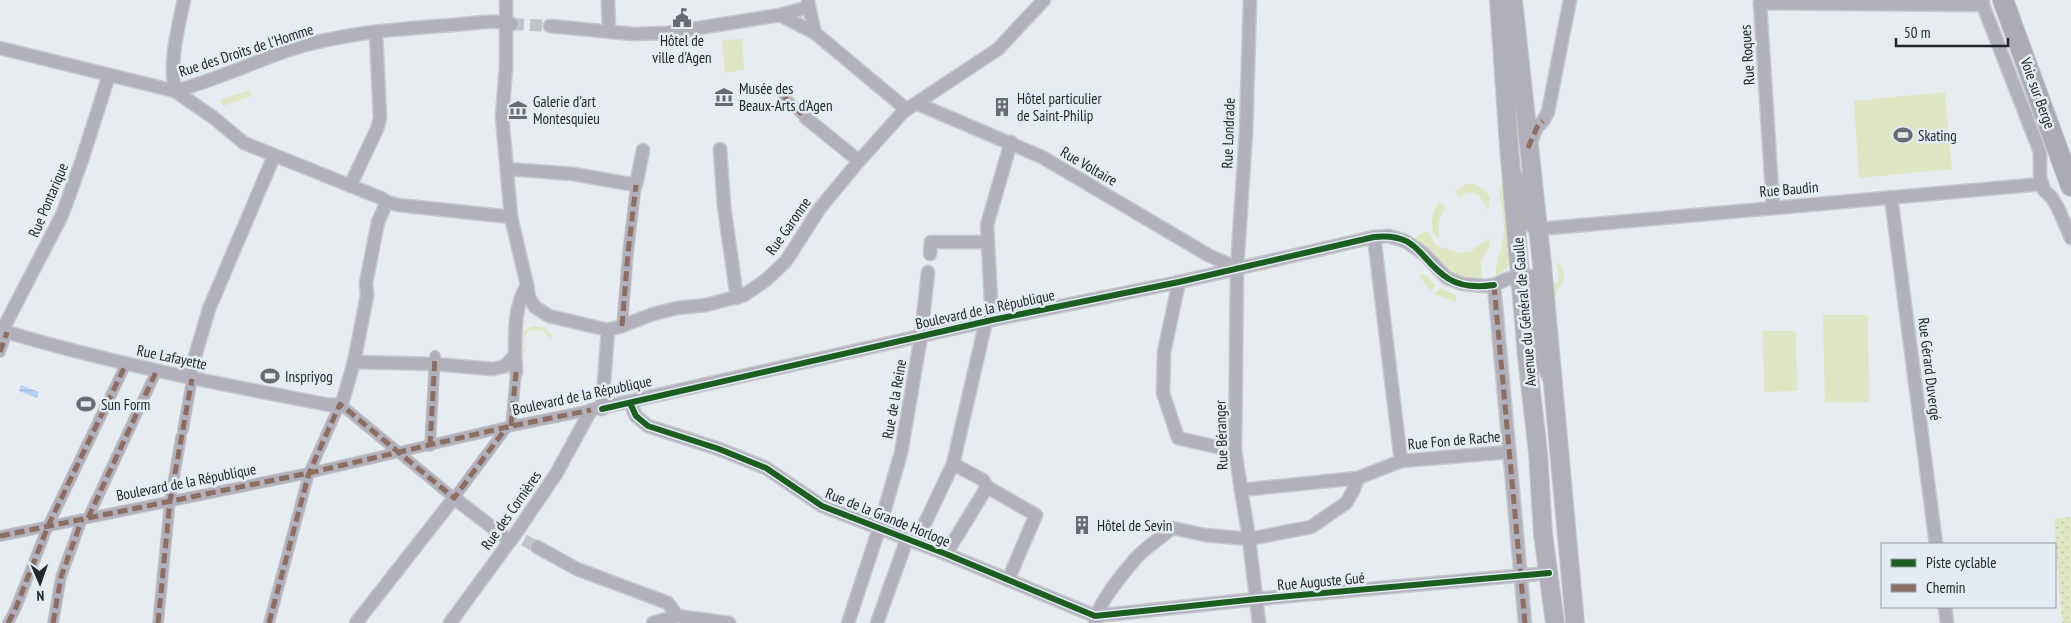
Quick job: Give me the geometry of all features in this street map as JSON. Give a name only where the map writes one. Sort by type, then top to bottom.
[{"type":"main road","name":"Avenue du Général de Gaulle","points":[[1499,0],[1511,167],[1543,534],[1555,623]]},
{"type":"main road","name":"Avenue du Général de Gaulle","points":[[1513,0],[1528,148],[1539,229],[1575,623]]},
{"type":"main road","name":"Voie sur Berge","points":[[2003,0],[2071,186]]},
{"type":"street","points":[[175,91],[173,80],[177,35],[184,0]]},
{"type":"street","points":[[506,0],[509,23],[502,116],[511,217],[529,298],[535,306],[549,316],[608,330],[596,410]]},
{"type":"street","points":[[608,0],[609,31]]},
{"type":"street","points":[[780,15],[815,33],[906,110],[918,104],[982,58],[998,49],[1044,0]]},
{"type":"street","name":"Rue Londrade","points":[[1237,268],[1246,132],[1250,0]]},
{"type":"street","points":[[1528,148],[1536,127],[1543,121],[1548,112],[1570,0]]},
{"type":"street","points":[[1982,2],[2040,152],[2044,190],[2058,208],[2071,238]]},
{"type":"street","name":"Rue Roques","points":[[1773,207],[1760,3],[1966,5],[1982,2]]},
{"type":"street","points":[[550,26],[633,34],[667,33],[780,15],[809,4],[815,33]]},
{"type":"street","name":"Rue des Droits de l'Homme","points":[[175,91],[194,86],[287,51],[322,42],[418,28],[509,23]]},
{"type":"street","points":[[350,186],[378,129],[380,118],[376,33]]},
{"type":"street","points":[[0,48],[175,91],[214,118],[244,143],[398,206],[511,217]]},
{"type":"street","name":"Rue Pontarique","points":[[3,331],[62,216],[110,75]]},
{"type":"street","points":[[784,97],[858,161]]},
{"type":"street","name":"Rue Voltaire","points":[[918,104],[945,117],[1011,142],[1042,157],[1208,255],[1237,268]]},
{"type":"street","name":"Rue Garonne","points":[[608,330],[669,310],[706,305],[737,298],[766,280],[786,261],[820,208],[858,161],[906,110]]},
{"type":"street","points":[[877,623],[911,540],[953,464],[989,320],[987,225],[1011,142]]},
{"type":"street","points":[[720,149],[724,206],[737,298]]},
{"type":"street","points":[[622,326],[636,185],[643,150]]},
{"type":"street","points":[[158,623],[170,501],[190,378],[209,309],[274,156]]},
{"type":"street","points":[[1511,167],[1521,184],[1527,224],[1539,229]]},
{"type":"street","points":[[507,169],[573,174],[636,185]]},
{"type":"street","name":"Rue Baudin","points":[[1539,229],[2042,184]]},
{"type":"street","name":"Rue Gérard Duvergé","points":[[1891,198],[1936,543]]},
{"type":"street","points":[[269,623],[309,474],[343,400],[354,362],[367,296],[366,283],[378,222],[386,202]]},
{"type":"street","name":"Boulevard de la République","points":[[0,536],[309,474],[509,427],[630,403],[989,320],[1179,282],[1374,237],[1389,236],[1405,240],[1423,253],[1447,278],[1454,282],[1477,286],[1494,285],[1507,279],[1521,278]]},
{"type":"street","points":[[1374,237],[1401,462]]},
{"type":"street","points":[[930,254],[931,242],[988,242]]},
{"type":"street","name":"Rue Béranger","points":[[1237,268],[1235,451],[1249,539],[1259,623]]},
{"type":"street","name":"Rue de la Reine","points":[[848,623],[879,529],[901,453],[921,336],[928,272]]},
{"type":"street","points":[[1521,278],[1534,276],[1542,365],[1552,385]]},
{"type":"street","points":[[1179,282],[1164,352],[1163,394],[1178,438],[1235,451]]},
{"type":"street","points":[[356,623],[509,427],[516,372],[514,355],[517,312],[519,299],[526,285]]},
{"type":"street","name":"Avenue du Général de Gaulle","points":[[1494,285],[1525,623]]},
{"type":"street","points":[[0,352],[3,331]]},
{"type":"street","name":"Rue Lafayette","points":[[3,331],[126,364],[190,378],[330,404],[340,404]]},
{"type":"street","points":[[354,362],[435,360],[497,369],[505,366],[514,355]]},
{"type":"street","points":[[430,446],[435,360]]},
{"type":"street","points":[[8,623],[15,610],[48,526],[126,364]]},
{"type":"street","points":[[53,623],[61,577],[85,519],[157,370]]},
{"type":"street","name":"Rue de la Grande Horloge","points":[[630,403],[636,416],[648,426],[719,449],[766,468],[822,506],[946,554],[1095,620]]},
{"type":"street","points":[[340,404],[454,498],[517,538]]},
{"type":"street","name":"Rue des Cornières","points":[[450,623],[517,538],[596,410]]},
{"type":"street","name":"Rue Fon de Rache","points":[[1241,490],[1358,478],[1401,462],[1509,452]]},
{"type":"street","points":[[953,464],[983,480],[987,488],[1036,515],[1008,580]]},
{"type":"street","points":[[1095,620],[1107,597],[1137,557],[1172,528],[1205,535],[1249,539],[1311,527],[1346,503],[1358,478]]},
{"type":"street","points":[[946,554],[987,488]]},
{"type":"street","points":[[537,547],[577,569],[668,603],[677,616]]},
{"type":"street","name":"Rue Auguste Gué","points":[[1095,620],[1257,599],[1549,573]]},
{"type":"street","points":[[1944,608],[1947,623]]},
{"type":"street","points":[[654,623],[677,616],[730,623]]},
{"type":"green space","points":[[742,39],[744,70],[725,73],[722,40]]},
{"type":"green space","points":[[250,90],[252,96],[223,106],[220,100]]},
{"type":"green space","name":"Skating","points":[[1945,92],[1952,169],[1859,178],[1854,101]]},
{"type":"green space","points":[[1505,181],[1512,256],[1510,264],[1496,277],[1496,265],[1504,232],[1500,189],[1501,183]]},
{"type":"green space","points":[[1467,184],[1475,184],[1486,190],[1490,198],[1488,210],[1478,194],[1468,192],[1459,197],[1455,190]]},
{"type":"green space","points":[[1439,201],[1445,208],[1439,220],[1439,239],[1433,231],[1432,221]]},
{"type":"green space","points":[[1425,232],[1429,233],[1436,245],[1459,253],[1471,251],[1489,238],[1490,246],[1481,262],[1481,281],[1461,277],[1444,268],[1415,239],[1418,235]]},
{"type":"green space","points":[[1557,262],[1563,268],[1564,280],[1557,290],[1554,306],[1553,283],[1559,283]]},
{"type":"green space","points":[[1423,273],[1436,285],[1431,291],[1419,276]]},
{"type":"green space","points":[[1440,288],[1456,295],[1456,302],[1434,294]]},
{"type":"green space","points":[[1823,315],[1868,315],[1869,402],[1825,403]]},
{"type":"green space","points":[[534,326],[545,328],[553,336],[550,338],[542,330],[529,331],[524,338],[523,343],[526,352],[524,354],[520,346],[521,337]]},
{"type":"green space","points":[[1763,331],[1796,331],[1797,391],[1764,392]]},
{"type":"green space","points":[[2071,517],[2071,623],[2062,623],[2054,519]]},
{"type":"water","points":[[21,385],[39,392],[37,398],[19,391]]},
{"type":"tunnel","points":[[512,24],[550,26]]},
{"type":"tunnel","points":[[524,540],[537,547]]},
{"type":"marked path","points":[[784,97],[806,118]]},
{"type":"marked path","points":[[1528,148],[1537,127],[1543,121]]},
{"type":"marked path","points":[[622,326],[636,185]]},
{"type":"marked path","points":[[1494,285],[1525,623]]},
{"type":"marked path","points":[[0,352],[7,332]]},
{"type":"marked path","points":[[430,446],[435,356]]},
{"type":"marked path","points":[[8,623],[15,610],[48,526],[126,364]]},
{"type":"marked path","points":[[88,518],[157,370]]},
{"type":"marked path","points":[[511,426],[516,372]]},
{"type":"marked path","points":[[158,623],[170,501],[192,379]]},
{"type":"marked path","points":[[269,623],[309,473],[340,404],[454,498],[507,427]]},
{"type":"marked path","points":[[0,536],[309,473],[507,427],[591,410]]},
{"type":"marked path","points":[[53,623],[61,577],[82,519]]},
{"type":"cycle path","points":[[602,409],[992,320],[1179,282],[1374,237],[1389,237],[1410,243],[1439,272],[1454,282],[1471,286],[1494,285]]},
{"type":"cycle path","points":[[630,403],[636,416],[648,426],[719,449],[766,468],[822,506],[946,554],[1095,616],[1257,599],[1549,573]]},
{"type":"place","name":"Hôtel de ville d'Agen","points":[[682,18]]},
{"type":"place","name":"Musée des Beaux-Arts d'Agen","points":[[724,97]]},
{"type":"place","name":"Hôtel particulier de Saint-Philip","points":[[1002,107]]},
{"type":"place","name":"Galerie d'art Montesquieu","points":[[518,110]]},
{"type":"place","name":"Skating","points":[[1903,135]]},
{"type":"place","name":"Inspriyog","points":[[270,376]]},
{"type":"place","name":"Sun Form","points":[[86,404]]},
{"type":"place","name":"Hôtel de Sevin","points":[[1082,525]]}]
